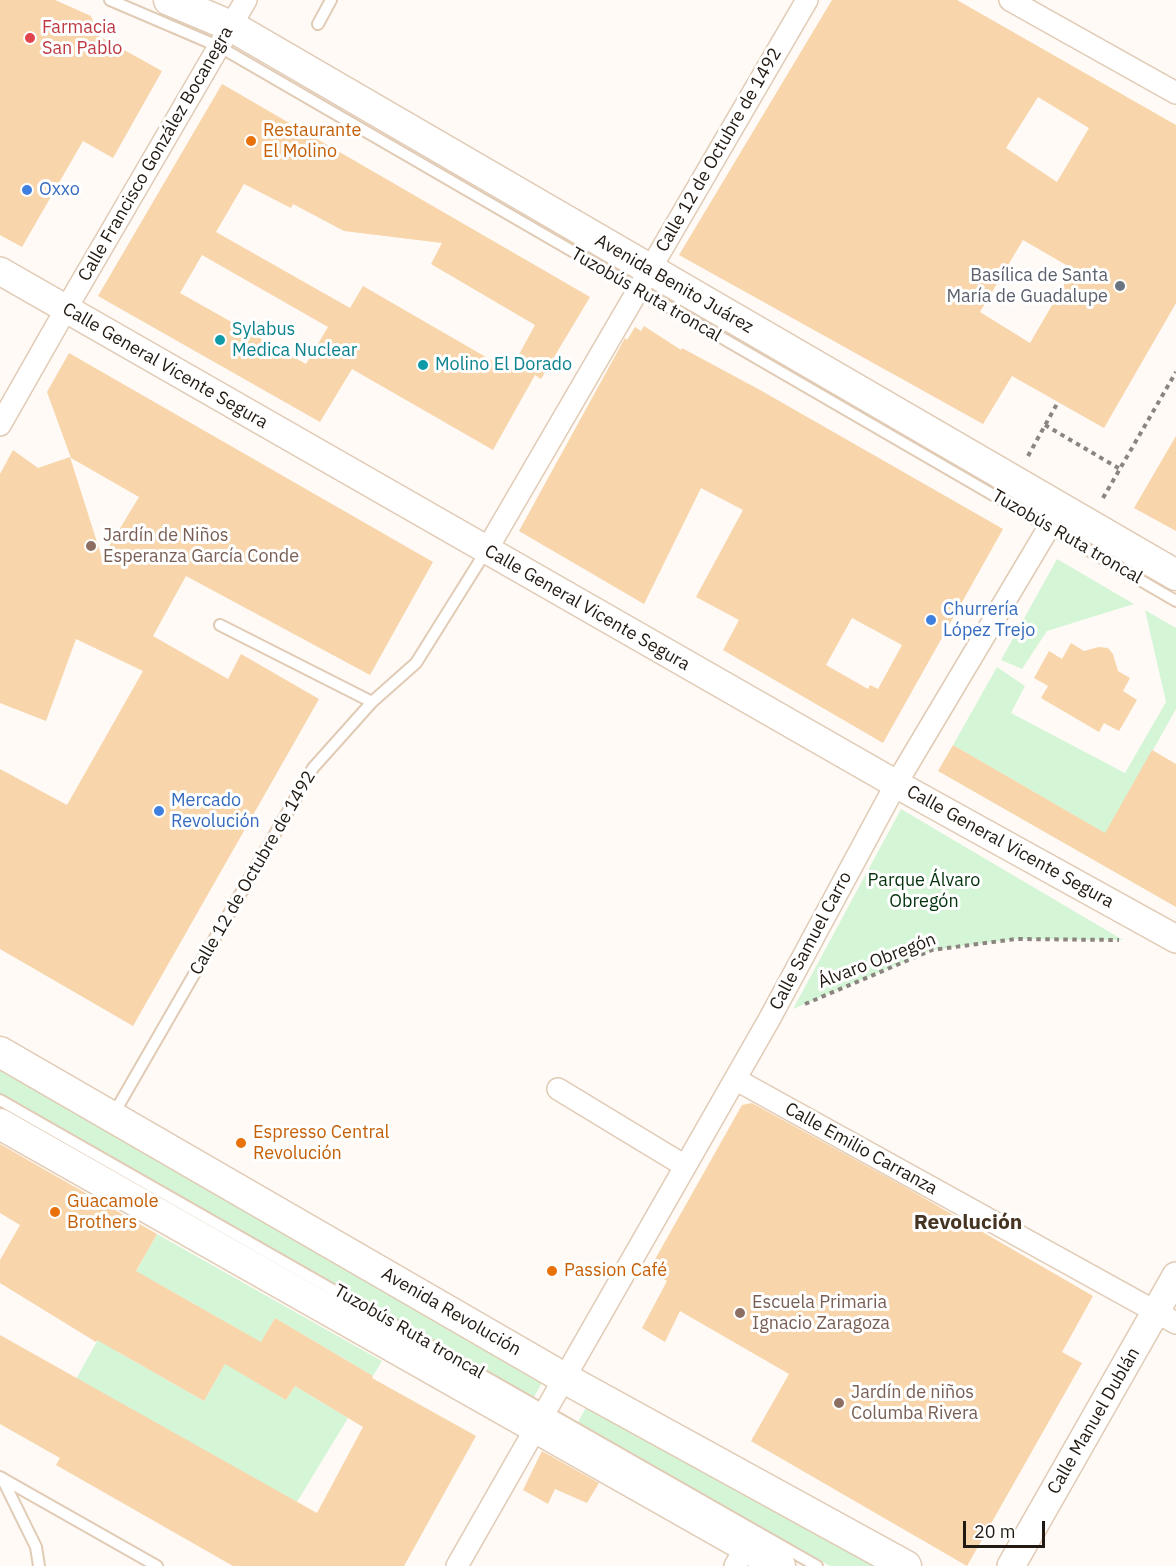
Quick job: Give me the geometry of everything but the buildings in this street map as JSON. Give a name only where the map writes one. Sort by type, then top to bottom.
[{"type":"main road","name":"Avenida Benito Juárez","points":[[169,0],[225,36],[643,280],[1055,517],[1176,575]]},
{"type":"main road","name":"Avenida Revolución","points":[[0,1053],[564,1378],[906,1566]]},
{"type":"main road","points":[[0,1124],[541,1420],[740,1556],[780,1566]]},
{"type":"street","name":"Calle Francisco González Bocanegra","points":[[0,425],[246,0]]},
{"type":"street","name":"Calle 12 de Octubre de 1492","points":[[486,550],[807,0]]},
{"type":"street","points":[[1010,0],[1176,93]]},
{"type":"street","name":"Calle General Vicente Segura","points":[[0,271],[896,784],[1176,939]]},
{"type":"street","name":"Calle Samuel Carro","points":[[457,1566],[770,1018],[896,784],[1055,517]]},
{"type":"street","name":"Calle Emilio Carranza","points":[[735,1079],[1166,1318]]},
{"type":"street","points":[[558,1089],[685,1166]]},
{"type":"street","name":"Calle Manuel Dublán","points":[[1011,1566],[1166,1318],[1176,1276]]},
{"type":"lane","points":[[110,0],[225,36]]},
{"type":"lane","points":[[318,24],[331,0]]},
{"type":"lane","name":"Tuzobús Ruta troncal","points":[[1055,517],[1176,601]]},
{"type":"lane","name":"Calle 12 de Octubre de 1492","points":[[113,1117],[313,768],[372,702],[416,663],[486,550]]},
{"type":"lane","points":[[220,625],[372,702]]},
{"type":"lane","name":"Tuzobús Ruta troncal","points":[[0,1100],[541,1420],[817,1566]]},
{"type":"lane","points":[[1,1478],[36,1547],[39,1566]]},
{"type":"lane","points":[[1,1478],[157,1566]]},
{"type":"path","points":[[1103,498],[1176,372]]},
{"type":"path","points":[[1028,457],[1058,402]]},
{"type":"path","points":[[1045,425],[1120,469]]},
{"type":"path","name":"Álvaro Obregón","points":[[770,1018],[932,950],[1016,939],[1123,940]]},
{"type":"green space","points":[[1057,559],[1134,604],[1047,631],[1022,669],[1001,660]]},
{"type":"green space","points":[[1145,610],[1176,628],[1176,709],[1106,834],[953,745],[997,667],[1025,686],[1011,713],[1125,773],[1166,702]]},
{"type":"green space","name":"Parque Álvaro Obregón","points":[[901,809],[1123,940],[1016,939],[932,950],[793,1009]]},
{"type":"green space","points":[[0,1069],[544,1379],[533,1399],[0,1096]]},
{"type":"green space","points":[[157,1234],[382,1361],[373,1376],[275,1318],[243,1374],[286,1400],[295,1386],[348,1418],[297,1502],[76,1379]],"holes":[[[157,1283],[243,1332],[204,1401],[118,1352]]]},
{"type":"green space","points":[[588,1404],[876,1566],[830,1566],[577,1424]]},
{"type":"place","name":"Farmacia San Pablo","points":[[30,38]]},
{"type":"place","name":"Restaurante El Molino","points":[[251,141]]},
{"type":"place","name":"Oxxo","points":[[27,190]]},
{"type":"place","name":"Basílica de Santa María de Guadalupe","points":[[1120,286]]},
{"type":"place","name":"Sylabus Medica Nuclear","points":[[220,340]]},
{"type":"place","name":"Molino El Dorado","points":[[423,365]]},
{"type":"place","name":"Jardín de Niños Esperanza García Conde","points":[[91,546]]},
{"type":"place","name":"Churrería López Trejo","points":[[931,620]]},
{"type":"place","name":"Mercado Revolución","points":[[159,811]]},
{"type":"place","name":"Espresso Central Revolución","points":[[241,1143]]},
{"type":"place","name":"Guacamole Brothers","points":[[55,1212]]},
{"type":"place","name":"Passion Café","points":[[552,1271]]},
{"type":"place","name":"Escuela Primaria Ignacio Zaragoza","points":[[740,1313]]},
{"type":"place","name":"Jardín de niños Columba Rivera","points":[[839,1403]]},
{"type":"district","name":"Revolución","points":[[968,1223]]}]
